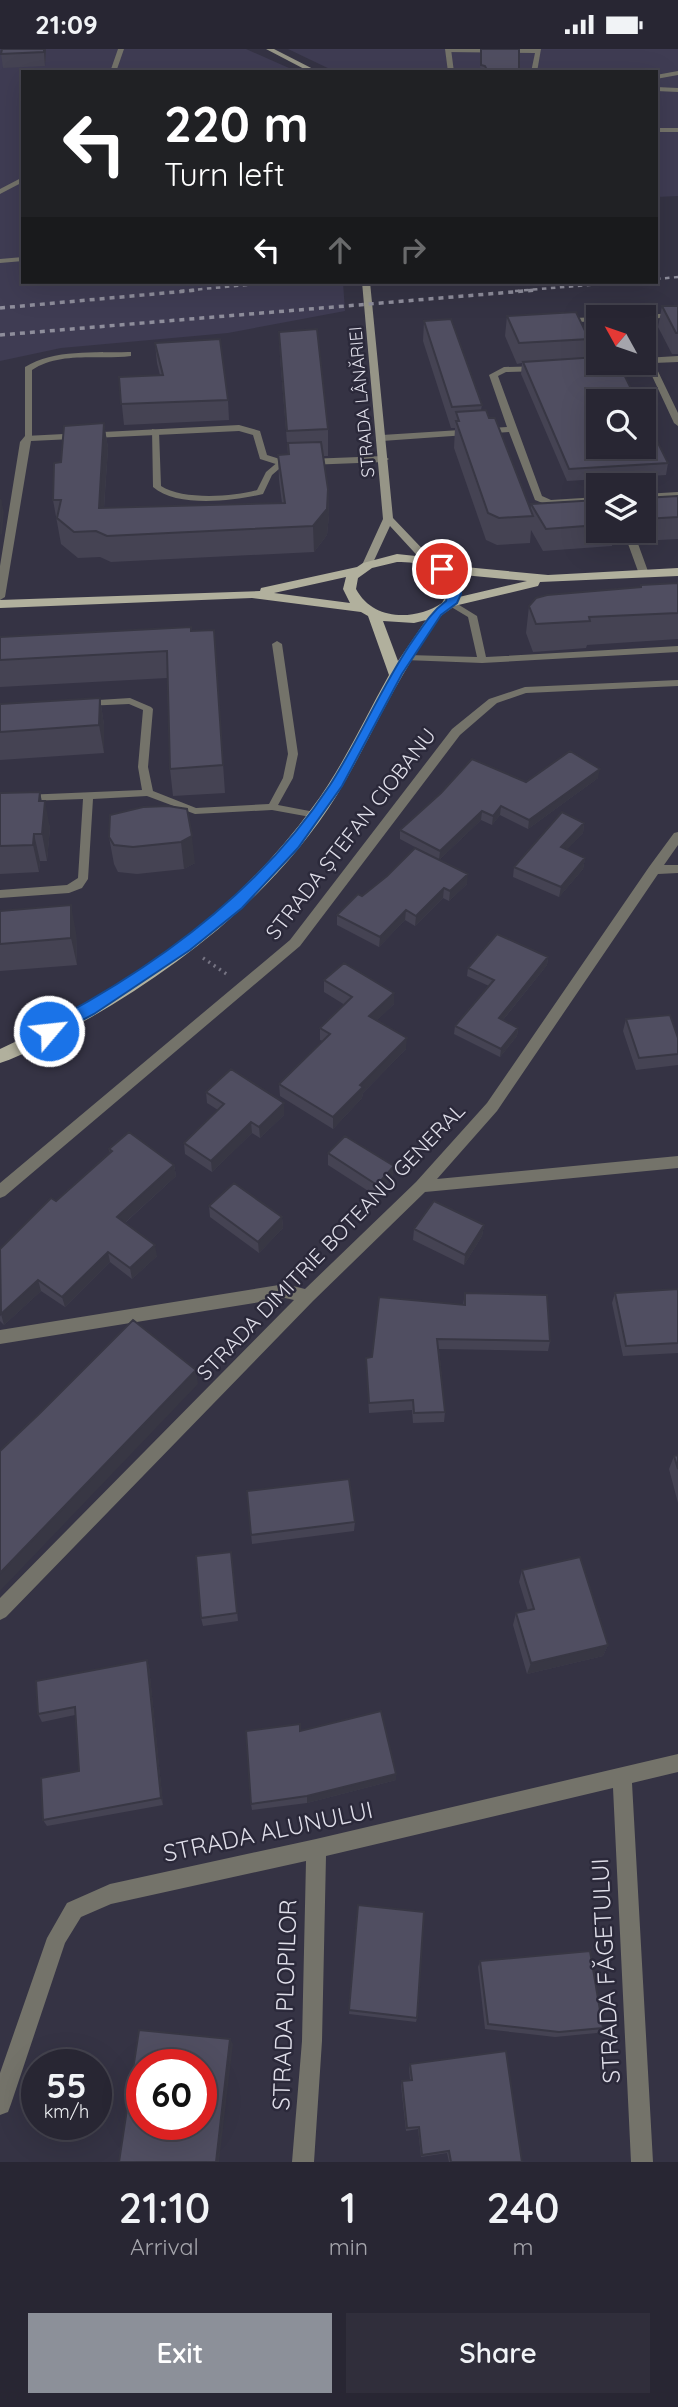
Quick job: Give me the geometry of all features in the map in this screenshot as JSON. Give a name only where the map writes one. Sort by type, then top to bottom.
[{"type":"main road","points":[[252,594],[397,558],[429,562],[442,569],[455,585],[451,603]]},
{"type":"main road","points":[[360,608],[348,590],[350,580],[362,568]]},
{"type":"main road","points":[[442,569],[548,579],[678,572]]},
{"type":"main road","points":[[0,1056],[89,1010],[185,946],[237,905],[293,844],[336,786],[396,674],[437,613],[451,603],[548,579]]},
{"type":"main road","points":[[0,604],[252,594],[360,608],[374,615],[407,620],[437,613]]},
{"type":"main road","points":[[374,615],[396,674]]},
{"type":"street","points":[[269,49],[312,70]]},
{"type":"street","points":[[448,50],[451,70]]},
{"type":"street","name":"STRADA LÂNĂRIEI","points":[[366,284],[388,519]]},
{"type":"street","points":[[656,316],[678,315]]},
{"type":"street","points":[[586,320],[574,320],[586,344]]},
{"type":"street","points":[[656,360],[678,359]]},
{"type":"street","points":[[557,367],[504,370],[492,375],[538,498],[550,503],[586,501]]},
{"type":"street","points":[[653,375],[678,423]]},
{"type":"street","points":[[0,597],[25,442],[28,438],[248,429],[257,433],[263,457],[282,463],[384,459]]},
{"type":"street","points":[[382,438],[512,429]]},
{"type":"street","points":[[656,496],[678,495]]},
{"type":"street","points":[[362,568],[388,519],[429,562]]},
{"type":"street","points":[[633,543],[645,574]]},
{"type":"street","name":"STRADA ȘTEFAN CIOBANU","points":[[0,1192],[295,943],[456,732],[492,701],[525,690],[678,683]]},
{"type":"street","name":"STRADA DIMITRIE BOTEANU GENERAL","points":[[0,1611],[308,1296],[421,1186],[492,1107],[678,836]]},
{"type":"street","points":[[653,870],[678,869]]},
{"type":"street","points":[[421,1186],[678,1162]]},
{"type":"street","points":[[0,1337],[285,1291],[308,1296]]},
{"type":"street","name":"STRADA ALUNULUI","points":[[0,2103],[57,1938],[74,1910],[110,1894],[316,1849],[678,1763]]},
{"type":"street","name":"STRADA FĂGETULUI","points":[[622,1777],[642,2162]]},
{"type":"street","name":"STRADA PLOPILOR","points":[[303,2162],[312,2041],[316,1849]]},
{"type":"lane","points":[[114,70],[121,49]]},
{"type":"lane","points":[[448,50],[538,50],[534,70]]},
{"type":"lane","points":[[658,76],[678,73]]},
{"type":"lane","points":[[658,89],[678,90]]},
{"type":"lane","points":[[658,130],[678,130]]},
{"type":"lane","points":[[0,192],[21,180]]},
{"type":"lane","points":[[0,261],[21,259]]},
{"type":"lane","points":[[28,438],[28,369],[32,365],[58,359],[128,354]]},
{"type":"lane","points":[[155,431],[157,487],[175,497],[240,496],[260,492],[270,474],[282,463]]},
{"type":"lane","points":[[451,603],[472,616],[482,660]]},
{"type":"lane","points":[[272,807],[288,778],[293,754],[277,643]]},
{"type":"lane","points":[[408,657],[482,660],[678,649]]},
{"type":"lane","points":[[78,703],[130,701],[148,709],[143,767],[148,793]]},
{"type":"lane","points":[[0,799],[148,793],[195,811],[272,807],[316,815]]},
{"type":"lane","points":[[0,894],[69,889],[78,885],[83,879],[88,796]]},
{"type":"path","points":[[195,953],[233,979]]},
{"type":"shaded area","points":[[0,49],[246,49],[293,70],[21,70],[21,284],[343,284],[345,311],[228,333],[61,348],[0,361]]},
{"type":"shaded area","points":[[288,49],[678,49],[678,196],[658,197],[658,70],[332,70]]},
{"type":"building","points":[[2,49],[44,49],[44,52],[1,54]]},
{"type":"building","points":[[481,49],[519,49],[519,70],[487,70],[481,65]]},
{"type":"building","points":[[662,306],[678,306],[678,333],[676,333]]},
{"type":"building","points":[[576,312],[586,333],[586,339],[519,343],[507,316]]},
{"type":"building","points":[[451,319],[482,405],[452,407],[424,321]]},
{"type":"building","points":[[317,329],[328,429],[287,431],[279,332]]},
{"type":"building","points":[[220,339],[228,400],[121,404],[119,377],[163,375],[155,343]]},
{"type":"building","points":[[586,358],[586,375],[624,375],[631,389],[586,389],[586,459],[656,459],[656,439],[668,463],[569,469],[523,362]]},
{"type":"building","points":[[486,410],[489,418],[495,418],[533,516],[499,518],[488,513],[456,421],[459,421],[456,412]]},
{"type":"building","points":[[104,423],[99,508],[285,503],[278,455],[289,454],[288,443],[321,442],[328,489],[327,509],[313,526],[107,536],[96,531],[74,532],[57,518],[61,500],[53,500],[54,463],[61,462],[64,426]]},
{"type":"building","points":[[678,496],[678,517],[656,518],[656,497]]},
{"type":"building","points":[[586,501],[586,526],[546,529],[531,504]]},
{"type":"building","points":[[678,583],[678,613],[589,617],[590,621],[536,624],[529,606],[536,598],[547,595]]},
{"type":"building","points":[[191,627],[191,631],[214,630],[223,765],[170,769],[167,651],[0,660],[0,637]]},
{"type":"building","points":[[100,698],[99,725],[0,732],[0,704]]},
{"type":"building","points":[[570,751],[600,769],[529,820],[501,806],[493,816],[482,811],[440,851],[400,830],[441,793],[472,759],[526,782]]},
{"type":"building","points":[[40,792],[39,801],[45,801],[42,834],[34,834],[33,845],[0,846],[0,793]]},
{"type":"building","points":[[168,806],[187,809],[192,836],[181,842],[133,847],[114,845],[109,837],[110,815],[143,807]]},
{"type":"building","points":[[562,812],[584,823],[561,847],[585,858],[561,887],[514,867]]},
{"type":"building","points":[[415,848],[468,874],[450,891],[444,888],[416,916],[406,910],[380,937],[337,915],[358,894],[362,896],[387,876]]},
{"type":"building","points":[[71,905],[71,938],[0,944],[0,911]]},
{"type":"building","points":[[497,934],[548,957],[499,1018],[518,1028],[501,1049],[455,1026],[494,980],[468,968]]},
{"type":"building","points":[[344,963],[394,993],[369,1016],[407,1038],[360,1085],[363,1087],[333,1117],[279,1084],[330,1034],[320,1028],[352,997],[324,980]]},
{"type":"building","points":[[670,1015],[678,1038],[678,1054],[639,1058],[626,1019]]},
{"type":"building","points":[[231,1069],[284,1103],[259,1127],[251,1122],[211,1161],[184,1143],[224,1104],[206,1092]]},
{"type":"building","points":[[129,1132],[174,1165],[117,1217],[155,1245],[130,1268],[108,1252],[62,1297],[38,1280],[1,1314],[0,1249],[51,1198],[56,1201],[112,1151],[109,1149]]},
{"type":"building","points":[[345,1136],[394,1166],[377,1185],[328,1153]]},
{"type":"building","points":[[234,1183],[282,1217],[258,1242],[209,1206]]},
{"type":"building","points":[[434,1201],[484,1225],[465,1255],[414,1229]]},
{"type":"building","points":[[678,1289],[678,1343],[626,1346],[615,1293]]},
{"type":"building","points":[[465,1293],[547,1295],[550,1341],[437,1339],[445,1412],[414,1413],[413,1400],[369,1403],[366,1358],[372,1357],[379,1297],[465,1305]]},
{"type":"building","points":[[133,1320],[196,1370],[0,1573],[0,1451]]},
{"type":"building","points":[[349,1479],[355,1522],[251,1535],[247,1491]]},
{"type":"building","points":[[231,1552],[237,1613],[201,1618],[196,1556]]},
{"type":"building","points":[[580,1557],[608,1645],[531,1663],[516,1613],[534,1609],[522,1570]]},
{"type":"building","points":[[147,1660],[161,1798],[43,1820],[41,1778],[79,1771],[75,1707],[38,1714],[36,1681]]},
{"type":"building","points":[[381,1711],[396,1774],[307,1796],[251,1804],[246,1731],[300,1724],[300,1731]]},
{"type":"building","points":[[358,1905],[424,1912],[417,2018],[349,2010]]},
{"type":"building","points":[[590,1951],[603,2028],[559,2032],[488,2024],[480,1961]]},
{"type":"building","points":[[139,2030],[230,2039],[216,2162],[119,2162],[126,2116],[126,2140],[217,2140],[217,2049],[136,2049]]},
{"type":"building","points":[[506,2051],[522,2162],[451,2162],[449,2151],[422,2155],[419,2127],[407,2128],[402,2081],[412,2080],[410,2064]]},
{"type":"railway","points":[[658,279],[678,277]]},
{"type":"railway","points":[[180,291],[259,284]]},
{"type":"railway","points":[[515,291],[601,284]]},
{"type":"railway","points":[[0,308],[198,290]]},
{"type":"railway","points":[[0,335],[536,290]]},
{"type":"route","points":[[49,1031],[89,1010],[185,946],[237,905],[293,844],[336,786],[396,674],[437,613],[451,603],[455,585],[451,576],[442,569]]}]
